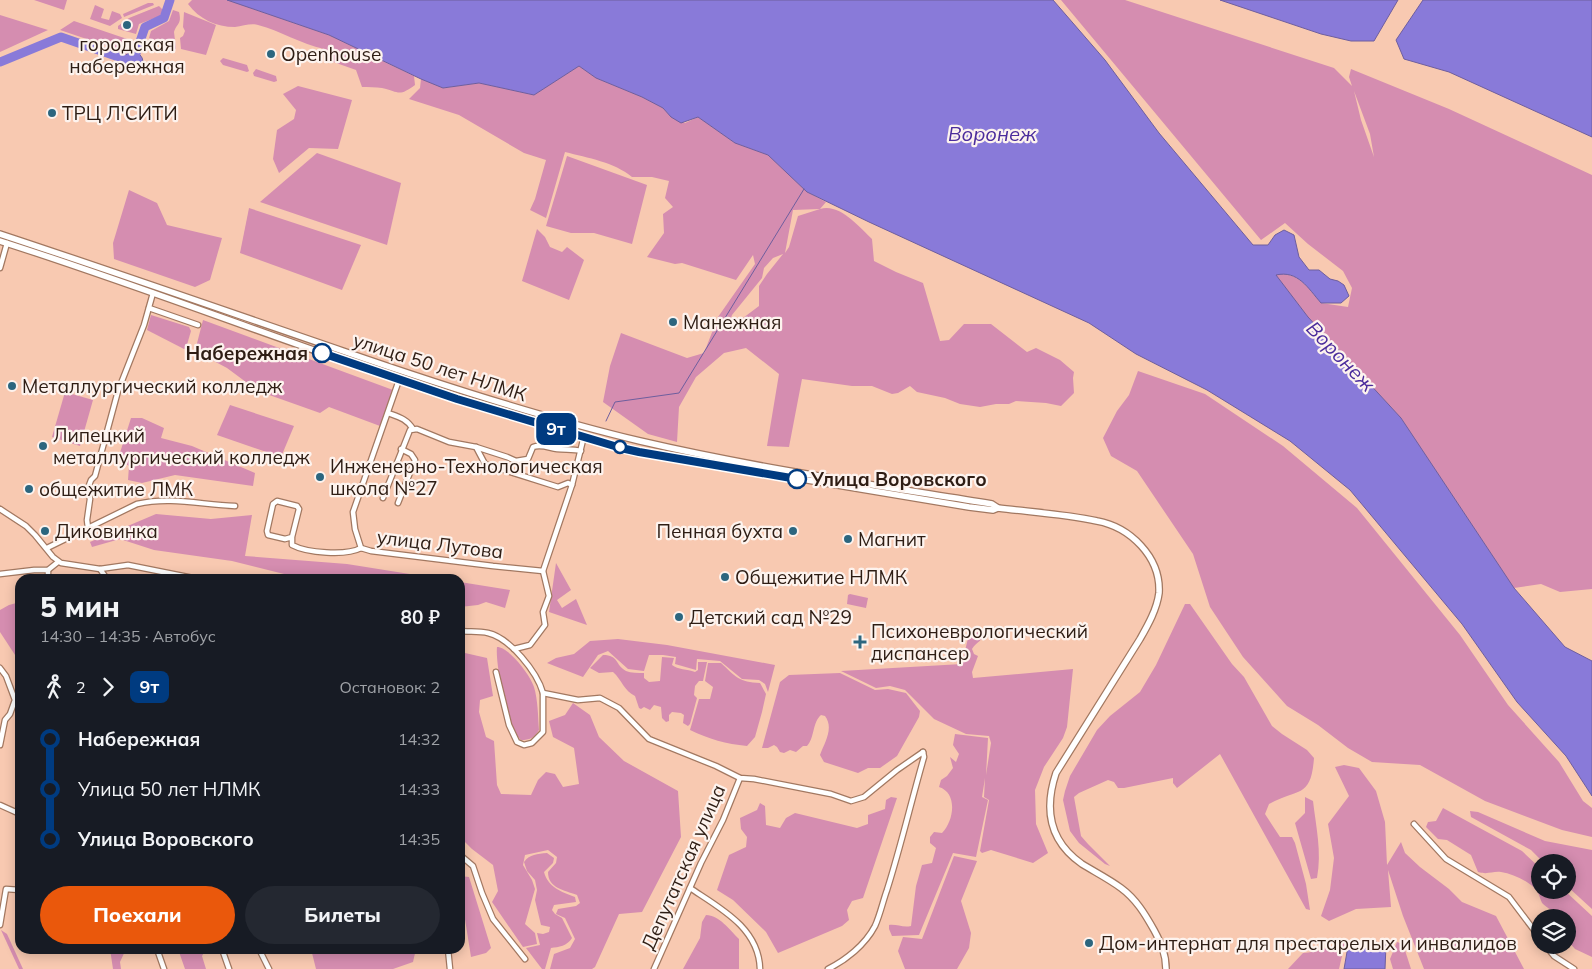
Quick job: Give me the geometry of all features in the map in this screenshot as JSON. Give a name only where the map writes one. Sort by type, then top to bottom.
[{"type":"main road","name":"улица 50 лет НЛМК","points":[[0,234],[372,362],[471,394],[640,441],[969,507],[993,510],[999,508],[1098,521],[1122,530],[1136,539],[1149,554],[1158,576],[1159,594],[1152,618],[1056,773],[1049,802],[1050,818],[1056,835],[1065,850],[1080,863],[1122,888],[1142,909],[1161,943],[1166,959],[1166,969]]},
{"type":"main road","name":"улица 50 лет НЛМК","points":[[0,241],[153,292],[399,380],[582,436],[639,452],[889,491]]},
{"type":"main road","points":[[153,292],[156,289],[163,289]]},
{"type":"main road","points":[[457,399],[471,394]]},
{"type":"street","points":[[0,268],[7,243]]},
{"type":"street","points":[[88,528],[87,520],[90,504],[88,488],[90,480],[94,476],[118,391],[149,308],[153,292]]},
{"type":"street","points":[[149,308],[198,325]]},
{"type":"street","name":"улица Лутова","points":[[399,380],[353,512],[355,529],[361,548],[390,554],[543,570]]},
{"type":"street","points":[[388,414],[405,419],[413,429],[450,442],[476,447],[516,461],[528,458],[533,447],[538,445],[559,450],[581,451]]},
{"type":"street","points":[[383,498],[401,450],[410,430],[413,429]]},
{"type":"street","points":[[514,648],[530,645],[545,625],[543,612],[549,596],[543,570],[572,485],[581,451],[582,436]]},
{"type":"street","points":[[476,447],[484,464],[558,487],[568,483],[572,485]]},
{"type":"street","points":[[398,503],[415,460],[411,454],[401,450]]},
{"type":"street","points":[[47,548],[137,504],[154,500],[183,500],[235,506]]},
{"type":"street","points":[[292,537],[286,540],[268,535],[267,531],[274,504],[278,501],[297,506],[299,509],[292,537],[292,545],[302,550],[347,553],[361,548]]},
{"type":"street","points":[[0,508],[26,526],[58,562],[100,569],[128,565],[173,574]]},
{"type":"street","points":[[0,574],[48,570],[58,562]]},
{"type":"street","points":[[100,569],[104,574]]},
{"type":"street","points":[[465,631],[489,633],[497,637],[514,648],[534,673],[543,693],[543,732],[532,743],[524,745],[517,742],[509,726],[496,672]]},
{"type":"street","points":[[0,668],[6,676],[15,700],[10,714],[5,720],[0,745]]},
{"type":"street","points":[[543,693],[578,700],[600,698],[620,708],[650,739],[740,778],[830,794],[851,801],[864,797],[923,752],[924,757],[901,847],[874,926],[864,942],[844,959],[828,969]]},
{"type":"street","name":"Депутатская улица","points":[[654,969],[723,820],[740,778]]},
{"type":"street","points":[[0,805],[15,812]]},
{"type":"street","points":[[1414,824],[1446,859],[1509,897],[1531,926]]},
{"type":"street","points":[[465,859],[473,866],[493,919],[525,959]]},
{"type":"street","points":[[690,888],[727,912],[744,928],[755,946],[760,960],[760,969]]},
{"type":"street","points":[[0,925],[6,889],[15,890]]},
{"type":"street","points":[[159,954],[164,969]]},
{"type":"street","points":[[224,954],[229,969]]},
{"type":"street","points":[[262,954],[269,969]]},
{"type":"street","points":[[448,954],[450,969]]},
{"type":"street","points":[[1552,954],[1574,969]]},
{"type":"shaded area","points":[[34,0],[67,0],[64,10]]},
{"type":"shaded area","points":[[192,0],[227,0],[329,35],[414,76],[415,85],[402,92],[375,87],[362,87],[356,70],[325,59],[324,49],[258,25],[250,24],[228,27],[215,24],[203,18],[192,9],[188,4]]},
{"type":"shaded area","points":[[1061,0],[1125,0],[1334,68],[1352,86],[1349,77],[1351,69],[1449,109],[1592,175],[1592,589],[1560,592],[1541,584],[1514,588],[1401,418],[1308,317],[1275,274],[1290,275],[1296,278],[1307,286],[1321,303],[1348,307],[1352,288],[1343,271],[1308,244],[1285,223],[1261,240]],"holes":[[[1354,91],[1370,134],[1374,157],[1361,120]]]},
{"type":"shaded area","points":[[148,3],[153,3],[154,5],[124,17],[123,14]]},
{"type":"shaded area","points":[[95,5],[104,9],[101,18],[109,20],[112,11],[120,14],[122,18],[110,26],[90,19]]},
{"type":"shaded area","points":[[159,6],[163,10],[160,16],[139,24],[136,34],[118,29],[118,26],[129,18]]},
{"type":"shaded area","points":[[173,10],[179,12],[180,16],[180,21],[174,32],[176,49],[149,38],[151,31],[169,21]]},
{"type":"shaded area","points":[[184,12],[216,25],[206,55],[181,49],[180,38],[185,31],[183,27]]},
{"type":"shaded area","points":[[0,15],[48,30],[0,52]]},
{"type":"shaded area","points":[[74,21],[133,41],[131,51],[123,56],[121,55],[122,51],[60,30]]},
{"type":"shaded area","points":[[223,58],[247,65],[249,71],[223,65],[220,61]]},
{"type":"shaded area","points":[[579,66],[596,78],[663,108],[671,117],[685,123],[698,117],[735,143],[768,155],[807,192],[826,202],[820,209],[835,209],[849,217],[872,239],[874,261],[923,283],[940,341],[949,340],[964,324],[991,324],[1027,352],[1036,348],[1060,360],[1074,372],[1074,393],[1061,406],[1016,401],[1009,404],[980,407],[960,404],[945,398],[917,392],[910,386],[898,393],[892,394],[872,386],[852,386],[802,379],[789,447],[767,446],[779,374],[746,348],[724,353],[696,377],[679,407],[677,442],[648,434],[603,402],[610,366],[621,333],[687,358],[704,353],[718,317],[755,264],[753,255],[736,280],[682,263],[675,264],[647,257],[664,233],[663,214],[673,207],[665,198],[669,181],[652,177],[632,177],[609,164],[565,152],[546,218],[530,210],[546,160],[524,153],[459,115],[409,99],[420,88],[421,79],[444,88],[479,83],[534,95]],"holes":[[[820,209],[798,216],[789,247],[785,253],[793,210]],[[783,254],[759,286],[759,306],[727,330],[732,315],[762,278],[764,268],[773,258]]]},
{"type":"shaded area","points":[[256,69],[276,76],[277,81],[274,82],[254,76],[253,73]]},
{"type":"shaded area","points":[[298,86],[352,100],[338,149],[309,148],[279,173],[273,159],[277,130],[294,119],[296,110],[283,94]]},
{"type":"shaded area","points":[[317,153],[401,183],[387,245],[260,202]]},
{"type":"shaded area","points":[[567,156],[647,185],[632,244],[594,233],[571,233],[546,226]]},
{"type":"shaded area","points":[[129,190],[157,203],[167,225],[222,238],[210,280],[195,287],[114,259],[113,243]]},
{"type":"shaded area","points":[[249,208],[361,245],[342,290],[240,253]]},
{"type":"shaded area","points":[[537,229],[545,237],[550,247],[562,252],[567,247],[584,260],[569,300],[522,281]]},
{"type":"shaded area","points":[[151,315],[189,327],[191,331],[186,348],[184,349],[147,330]]},
{"type":"shaded area","points":[[203,320],[393,390],[380,426],[329,407],[320,413],[258,391],[227,368],[195,351]]},
{"type":"shaded area","points":[[1138,371],[1205,394],[1283,446],[1357,508],[1460,635],[1508,705],[1559,762],[1583,801],[1592,808],[1592,837],[1562,830],[1485,801],[1420,765],[1372,762],[1348,748],[1318,725],[1287,706],[1243,657],[1210,607],[1193,554],[1137,471],[1111,456],[1103,438],[1117,411],[1129,395]]},
{"type":"shaded area","points":[[65,392],[93,400],[80,446],[52,437]]},
{"type":"shaded area","points":[[230,405],[294,426],[281,457],[217,435]]},
{"type":"shaded area","points":[[131,418],[142,418],[164,428],[161,438],[192,446],[255,473],[253,486],[175,475],[142,483],[128,480],[129,466],[118,459]]},
{"type":"shaded area","points":[[156,514],[211,519],[252,515],[245,556],[347,564],[410,574],[284,574],[232,561],[154,550],[120,539],[92,547],[90,542]]},
{"type":"shaded area","points":[[556,563],[571,590],[557,600],[562,608],[576,599],[587,625],[549,612]]},
{"type":"shaded area","points":[[465,583],[510,590],[505,608],[486,602],[465,606]]},
{"type":"shaded area","points":[[848,595],[868,598],[866,608],[847,604]]},
{"type":"shaded area","points":[[15,603],[15,655],[0,632],[0,610]]},
{"type":"shaded area","points":[[1185,604],[1190,604],[1232,664],[1244,677],[1272,726],[1307,750],[1314,758],[1310,780],[1306,786],[1269,804],[1265,814],[1280,837],[1292,837],[1295,843],[1306,884],[1310,910],[1306,909],[1220,754],[1177,788],[1173,783],[1173,778],[1124,788],[1118,788],[1114,782],[1108,780],[1074,797],[1081,836],[1110,866],[1079,843],[1070,831],[1063,800],[1070,776],[1097,730],[1110,716],[1140,692],[1156,665]]},
{"type":"shaded area","points":[[983,629],[982,638],[972,649],[974,654],[978,656],[972,672],[973,678],[1073,669],[1067,727],[1063,738],[1044,767],[1035,790],[1036,824],[1048,853],[1033,863],[991,850],[982,853],[980,851],[989,800],[984,797],[985,778],[982,797],[988,800],[976,857],[953,853],[919,935],[892,936],[889,925],[911,926],[916,886],[922,865],[932,863],[936,848],[930,843],[930,837],[934,832],[942,833],[949,822],[952,808],[951,801],[945,790],[939,787],[941,780],[953,768],[950,757],[956,762],[959,754],[953,745],[955,734],[988,738],[986,775],[991,743],[989,736],[966,734],[934,719],[905,690],[890,686],[876,688],[841,671],[962,664],[968,638]]},
{"type":"shaded area","points":[[618,639],[667,645],[775,665],[768,692],[765,684],[759,680],[742,679],[720,661],[697,659],[696,670],[675,664],[676,657],[649,655],[644,671],[628,669],[608,651],[598,655],[583,677],[547,663],[556,658],[574,654],[590,641]]},
{"type":"shaded area","points":[[497,647],[502,648],[519,663],[529,676],[534,687],[539,730],[529,739],[521,740],[511,723],[500,681]]},
{"type":"shaded area","points":[[465,653],[487,658],[493,696],[480,700],[479,712],[486,737],[494,741],[497,785],[501,794],[531,795],[538,780],[546,772],[555,774],[563,787],[579,784],[574,748],[553,737],[549,721],[565,715],[573,703],[590,715],[599,737],[624,761],[678,791],[681,837],[642,912],[619,914],[595,967],[592,969],[550,969],[554,954],[570,948],[575,939],[565,918],[556,914],[558,909],[576,906],[580,903],[577,895],[558,888],[551,882],[548,872],[556,863],[557,857],[548,850],[525,855],[523,865],[535,889],[525,924],[535,933],[537,944],[523,947],[492,902],[498,891],[493,865],[465,842]]},
{"type":"shaded area","points":[[603,655],[614,658],[626,671],[644,673],[644,678],[649,682],[660,681],[662,657],[674,658],[672,665],[674,667],[695,672],[698,670],[698,662],[707,662],[703,681],[699,681],[695,686],[694,695],[697,698],[690,724],[688,726],[683,723],[684,715],[681,713],[672,712],[669,715],[669,721],[666,722],[662,718],[661,707],[654,705],[650,710],[644,707],[639,708],[635,696],[628,691],[613,672],[599,673],[590,668]]},
{"type":"shaded area","points":[[708,663],[721,663],[738,678],[760,683],[766,694],[755,737],[747,746],[718,741],[690,730],[699,699],[710,699],[713,687],[705,681]]},
{"type":"shaded area","points":[[840,673],[875,690],[888,689],[906,693],[920,711],[919,717],[897,756],[880,768],[868,768],[858,773],[824,762],[820,755],[828,735],[829,725],[825,716],[821,715],[816,722],[807,746],[803,746],[796,752],[790,750],[784,753],[780,752],[774,745],[762,748],[780,682],[789,675]]},
{"type":"shaded area","points":[[1344,765],[1359,768],[1376,791],[1385,822],[1387,865],[1401,842],[1405,853],[1462,902],[1496,916],[1524,969],[1424,969],[1403,916],[1388,870],[1391,907],[1356,909],[1329,921],[1321,916],[1330,890],[1334,858],[1328,824],[1349,796],[1335,767]]},
{"type":"shaded area","points":[[891,797],[897,798],[863,898],[852,901],[847,910],[849,920],[842,926],[778,953],[766,932],[733,900],[717,890],[729,855],[746,847],[747,837],[741,829],[740,818],[757,810],[760,803],[765,806],[766,825],[780,828],[786,818],[795,813],[857,828],[868,824],[868,815],[885,809],[886,800]]},
{"type":"shaded area","points":[[1305,797],[1313,801],[1319,849],[1317,878],[1311,879],[1295,823],[1305,813]]},
{"type":"shaded area","points":[[1443,808],[1522,851],[1531,860],[1531,886],[1520,878],[1506,873],[1478,872],[1471,855],[1447,840],[1438,839],[1426,827],[1428,822],[1436,821]]},
{"type":"shaded area","points":[[1470,811],[1478,812],[1545,841],[1592,850],[1592,909],[1576,894],[1576,854],[1535,854],[1471,817]]},
{"type":"shaded area","points":[[547,853],[554,858],[553,863],[544,872],[546,877],[556,888],[575,897],[576,902],[554,905],[552,910],[562,918],[572,938],[560,947],[551,948],[545,969],[542,969],[526,948],[540,945],[537,933],[549,932],[550,927],[541,925],[535,900],[537,890],[535,880],[527,871],[524,862],[531,856]]},
{"type":"shaded area","points":[[954,856],[977,861],[961,901],[971,933],[969,948],[957,969],[905,969],[898,951],[903,937],[922,939]]},
{"type":"shaded area","points":[[465,877],[469,877],[491,948],[486,953],[471,957],[465,919]]},
{"type":"shaded area","points":[[1540,899],[1574,899],[1592,916],[1592,957],[1576,949],[1576,909],[1549,909]]},
{"type":"shaded area","points":[[706,915],[720,920],[739,939],[739,969],[683,969],[700,938],[702,922]]},
{"type":"shaded area","points":[[1,930],[7,934],[23,969],[19,969]]},
{"type":"shaded area","points":[[1397,942],[1403,944],[1411,969],[1393,969],[1390,959]]},
{"type":"shaded area","points":[[1345,943],[1339,969],[1288,969],[1303,953]]},
{"type":"shaded area","points":[[111,954],[124,954],[120,962],[121,969],[113,969]]},
{"type":"shaded area","points":[[180,954],[203,954],[206,969],[185,969]]},
{"type":"shaded area","points":[[312,954],[415,954],[413,962],[393,969],[316,969]]},
{"type":"water","name":"Воронеж","points":[[227,0],[1053,0],[1105,60],[1159,133],[1253,245],[1268,245],[1275,235],[1284,230],[1294,235],[1299,257],[1309,270],[1319,270],[1330,279],[1344,285],[1349,296],[1341,303],[1321,303],[1307,286],[1296,278],[1284,274],[1276,275],[1308,317],[1401,418],[1514,588],[1565,647],[1592,661],[1592,796],[1566,756],[1517,702],[1462,624],[1350,490],[1290,441],[1207,390],[1136,354],[1089,323],[807,192],[768,155],[735,143],[698,117],[681,123],[671,117],[663,108],[596,78],[579,66],[534,95],[479,83],[443,88],[329,35]]},
{"type":"water","points":[[1220,0],[1398,0],[1374,41],[1351,41],[1321,34]]},
{"type":"water","points":[[1423,0],[1592,0],[1592,137],[1449,72],[1404,59],[1396,40]]},
{"type":"water","points":[[133,52],[140,55],[143,62],[140,69],[133,72],[126,69],[123,62],[126,55]]},
{"type":"water","points":[[1369,940],[1386,945],[1385,969],[1344,969],[1350,946]]},
{"type":"waterway","points":[[0,62],[61,37],[133,62],[145,27],[164,18],[170,0]]},
{"type":"waterway","points":[[606,421],[615,402],[679,393],[804,189]]},
{"type":"bus line","name":"9т","points":[[322,353],[457,399],[621,448],[797,479]]},
{"type":"place","name":"городская набережная","points":[[127,25]]},
{"type":"place","name":"Openhouse","points":[[271,54]]},
{"type":"place","name":"ТРЦ Л'СИТИ","points":[[52,113]]},
{"type":"place","name":"Манежная","points":[[673,322]]},
{"type":"place","name":"Набережная","points":[[322,353]]},
{"type":"place","name":"Металлургический колледж","points":[[12,386]]},
{"type":"place","name":"Липецкий металлургический колледж","points":[[43,446]]},
{"type":"place","name":"Инженерно-Технологическая школа №27","points":[[320,477]]},
{"type":"place","name":"Улица Воровского","points":[[797,479]]},
{"type":"place","name":"общежитие ЛМК","points":[[29,489]]},
{"type":"place","name":"Диковинка","points":[[45,531]]},
{"type":"place","name":"Пенная бухта","points":[[793,531]]},
{"type":"place","name":"Магнит","points":[[848,539]]},
{"type":"place","name":"Общежитие НЛМК","points":[[725,577]]},
{"type":"place","name":"Детский сад №29","points":[[679,617]]},
{"type":"place","name":"Психоневрологический диспансер","points":[[860,642]]},
{"type":"place","name":"Дом-интернат для престарелых и инвалидов","points":[[1089,943]]}]
